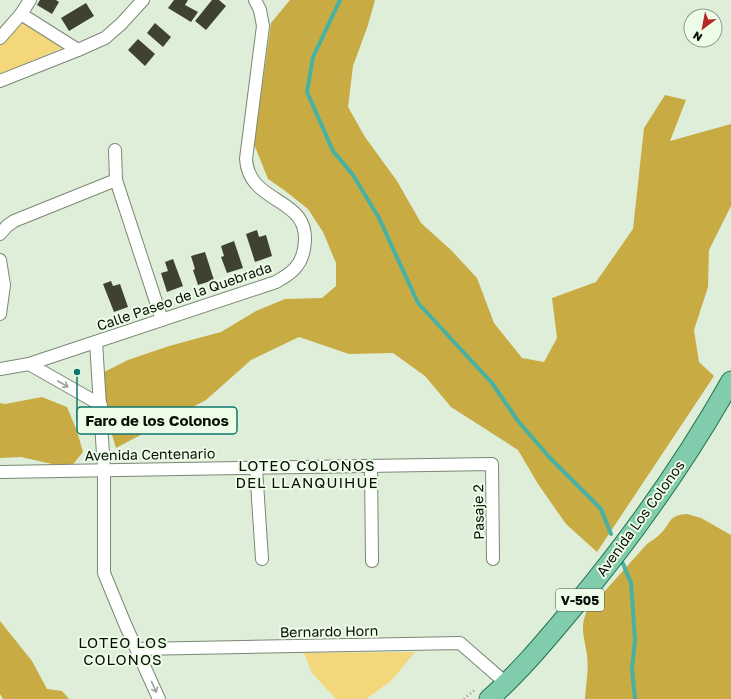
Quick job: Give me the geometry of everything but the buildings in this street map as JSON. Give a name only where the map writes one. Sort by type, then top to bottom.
[{"type":"main road","name":"Avenida Los Colonos","points":[[489,699],[507,684],[559,625],[627,540],[693,444],[731,381]]},
{"type":"street","points":[[0,38],[21,14],[30,0]]},
{"type":"street","points":[[0,81],[105,38],[121,24],[143,0]]},
{"type":"street","name":"Calle Paseo de la Quebrada","points":[[0,369],[29,364],[276,282],[291,274],[298,266],[303,254],[306,238],[302,221],[293,212],[255,184],[248,174],[246,167],[263,26],[260,10],[255,0]]},
{"type":"street","points":[[21,14],[78,50]]},
{"type":"street","points":[[114,150],[116,180],[162,320]]},
{"type":"street","points":[[0,234],[14,220],[116,180]]},
{"type":"street","points":[[0,260],[4,285],[0,314]]},
{"type":"street","points":[[96,342],[104,470],[104,573],[159,699]]},
{"type":"street","points":[[29,364],[101,405]]},
{"type":"street","name":"Avenida Centenario","points":[[0,472],[492,464]]},
{"type":"street","name":"Pasaje 2","points":[[492,464],[494,560]]},
{"type":"street","points":[[371,466],[372,561]]},
{"type":"street","points":[[256,468],[262,559]]},
{"type":"street","name":"Bernardo Horn","points":[[137,649],[460,643],[507,684]]},
{"type":"shaded area","points":[[290,0],[375,0],[367,28],[353,66],[348,107],[365,137],[397,181],[421,223],[451,250],[477,278],[494,323],[522,358],[544,362],[557,338],[552,298],[596,282],[633,229],[644,128],[665,95],[686,100],[670,141],[731,124],[731,206],[709,250],[708,287],[694,330],[699,362],[714,376],[597,552],[566,524],[538,484],[518,450],[451,407],[425,376],[393,353],[349,354],[299,337],[251,360],[206,400],[116,448],[105,411],[102,373],[128,360],[169,346],[221,332],[256,311],[285,299],[322,298],[336,286],[336,263],[323,232],[308,209],[268,179],[254,144],[271,23]]},
{"type":"shaded area","points":[[24,19],[65,47],[0,74],[0,44]]},
{"type":"shaded area","points":[[42,397],[67,407],[77,431],[83,452],[70,468],[21,457],[0,458],[0,403],[5,404]]},
{"type":"shaded area","points":[[687,514],[701,518],[731,535],[731,699],[585,699],[588,660],[583,633],[583,623],[587,611],[647,544],[662,532],[675,516]]},
{"type":"shaded area","points":[[0,621],[32,661],[47,689],[62,691],[69,699],[3,699],[0,694]]},
{"type":"shaded area","points":[[415,652],[391,681],[366,699],[336,699],[312,673],[304,653]]},
{"type":"waterway","points":[[340,0],[313,57],[307,92],[333,151],[353,175],[379,218],[418,303],[492,383],[518,421],[550,458],[601,509],[611,534]]},
{"type":"waterway","points":[[621,559],[631,583],[635,640],[632,669],[635,699]]},
{"type":"place","name":"Faro de los Colonos","points":[[77,372]]},
{"type":"district","name":"LOTEO COLONOS DEL LLANQUIHUE","points":[[307,474]]},
{"type":"district","name":"LOTEO LOS COLONOS","points":[[123,650]]}]
